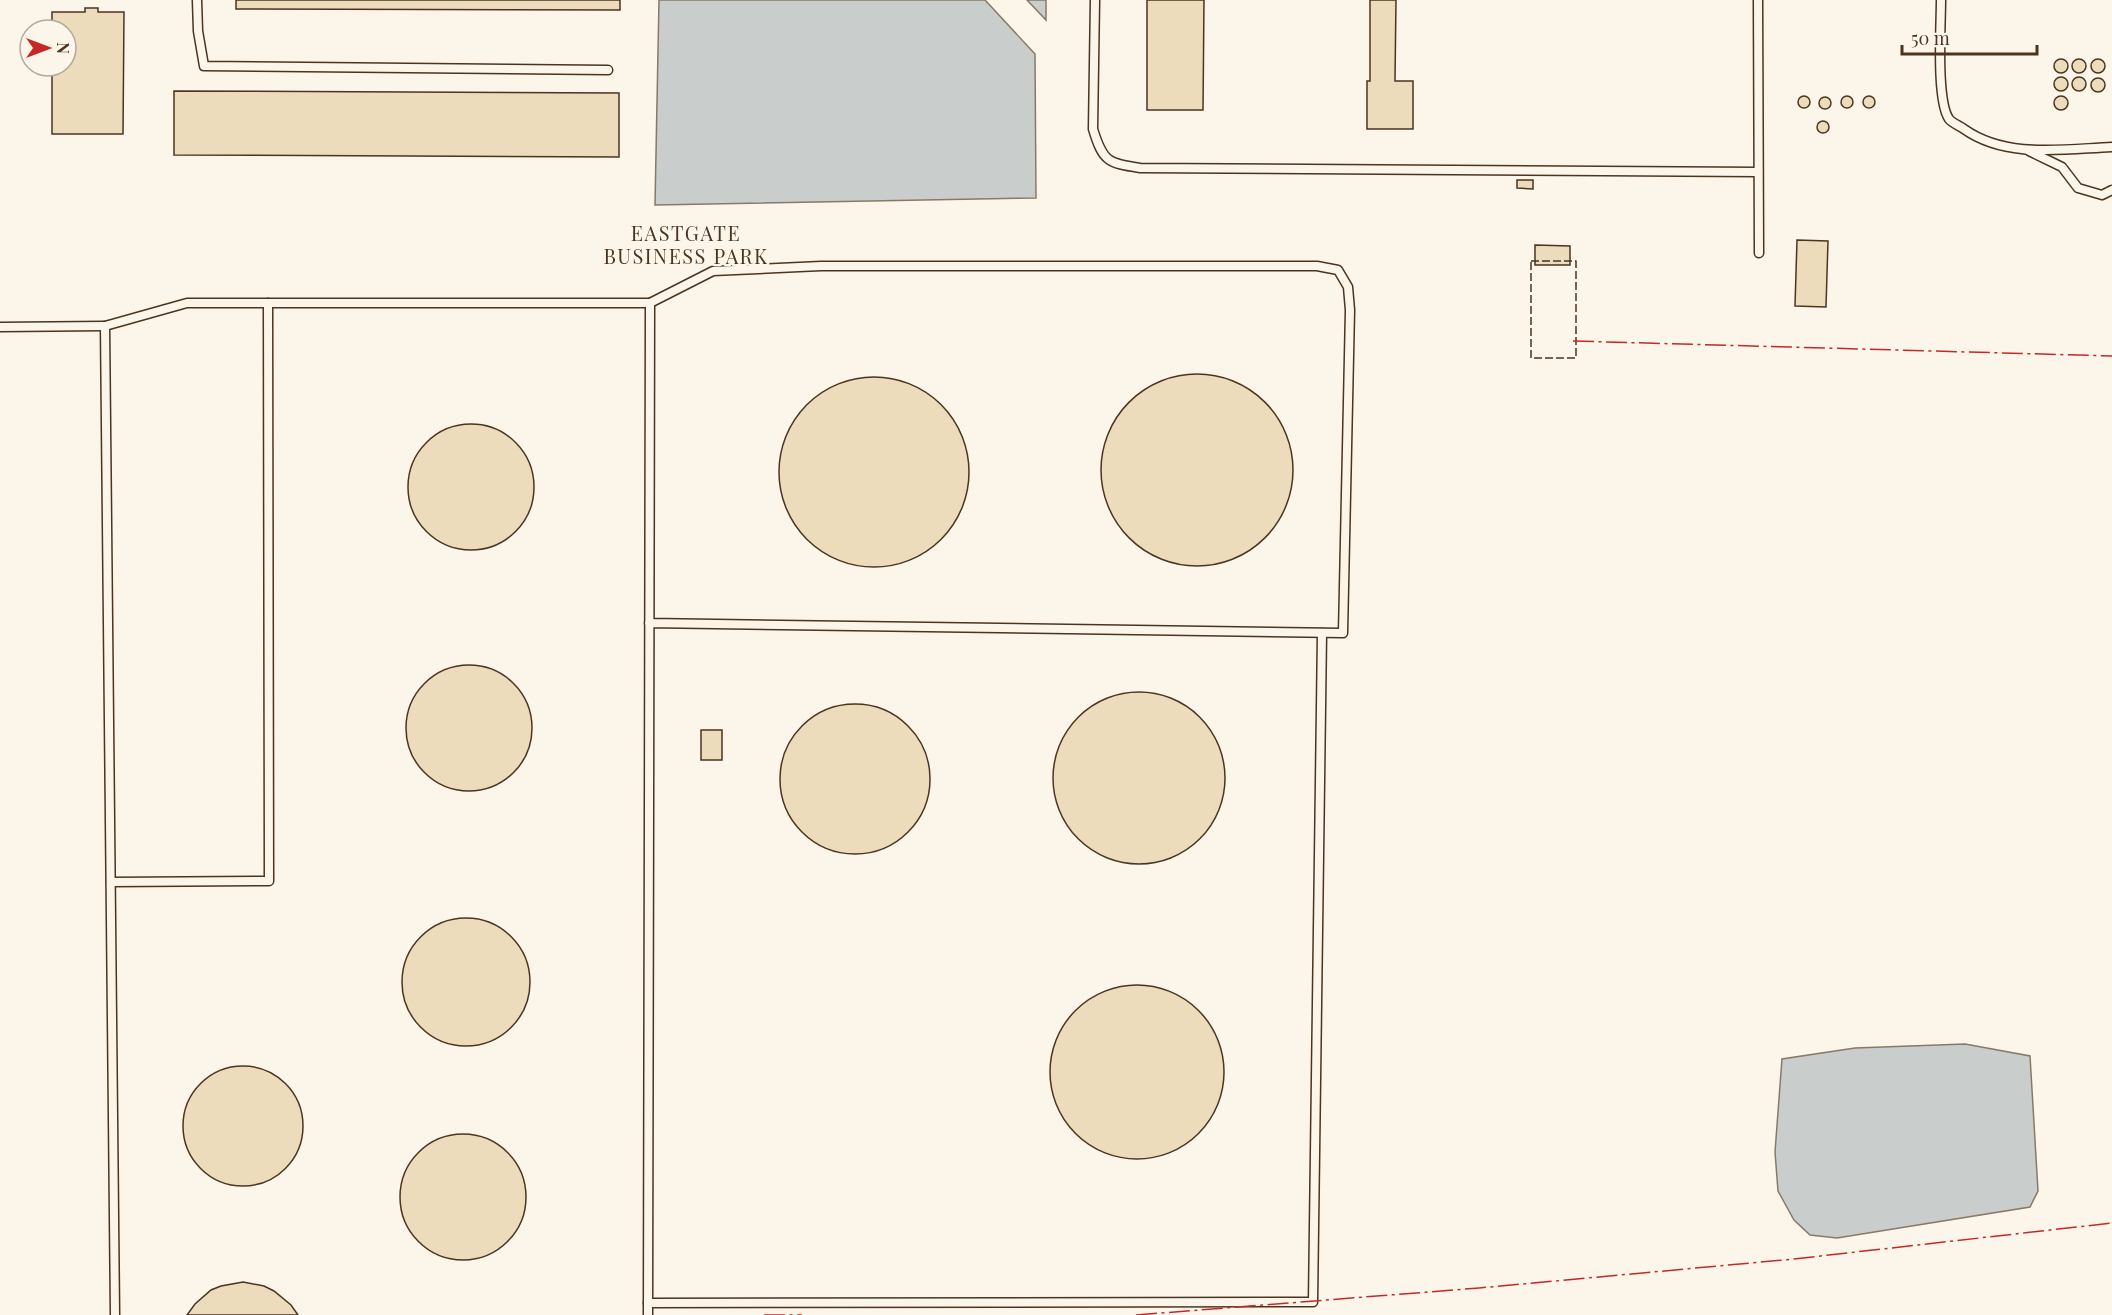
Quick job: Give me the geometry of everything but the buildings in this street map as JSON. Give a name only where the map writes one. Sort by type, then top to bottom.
[{"type":"lane","points":[[197,0],[198,30],[204,66],[608,70]]},
{"type":"lane","points":[[1095,0],[1093,129],[1100,149],[1113,164],[1140,168],[1758,172]]},
{"type":"lane","points":[[1758,0],[1759,253]]},
{"type":"lane","points":[[1941,0],[1941,93],[1949,119],[1968,132],[1992,143],[2029,150],[2112,147]]},
{"type":"lane","points":[[2029,150],[2062,167],[2078,188],[2102,195],[2112,190]]},
{"type":"lane","points":[[0,327],[105,326],[187,303],[650,303],[713,271],[821,266],[1317,266],[1338,270],[1348,287],[1350,310],[1343,633],[649,623]]},
{"type":"lane","points":[[111,882],[269,881],[268,303]]},
{"type":"lane","points":[[648,1315],[650,303]]},
{"type":"lane","points":[[105,326],[115,1315]]},
{"type":"lane","points":[[648,1302],[1313,1302],[1322,633]]},
{"type":"shaded area","points":[[659,0],[985,0],[1035,54],[1036,198],[655,205]]},
{"type":"shaded area","points":[[1027,0],[1046,0],[1046,20]]},
{"type":"shaded area","points":[[1965,1044],[2030,1056],[2038,1191],[2030,1207],[1837,1238],[1810,1235],[1794,1220],[1778,1191],[1775,1152],[1782,1059],[1855,1048]]},
{"type":"fence","points":[[1531,261],[1576,261],[1576,358],[1531,358],[1531,261]]},
{"type":"power","points":[[1573,341],[2112,356]]},
{"type":"power","points":[[1136,1315],[1479,1288],[1794,1259],[2112,1223]]},
{"type":"power","points":[[764,1315],[802,1315]]},
{"type":"district","name":"EASTGATE BUSINESS PARK","points":[[686,244]]}]
